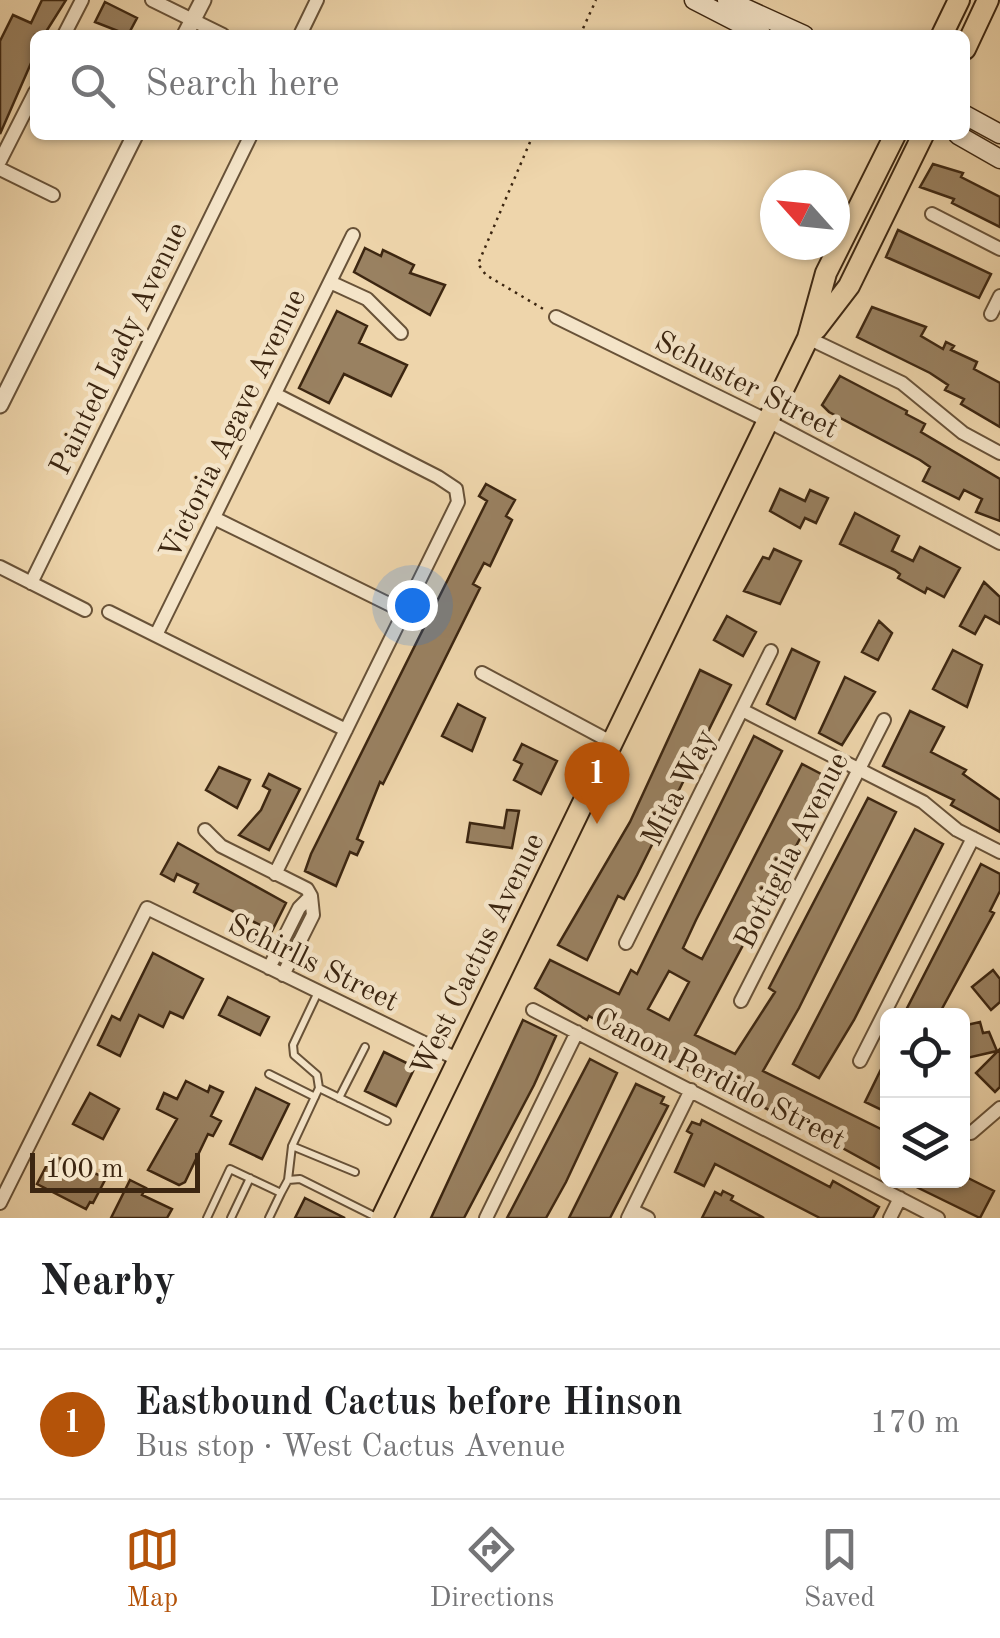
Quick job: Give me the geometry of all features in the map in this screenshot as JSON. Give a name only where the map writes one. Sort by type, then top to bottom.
[{"type":"main road","points":[[694,0],[752,30]]},
{"type":"main road","points":[[727,0],[793,30]]},
{"type":"main road","points":[[944,30],[959,0]]},
{"type":"main road","points":[[970,38],[988,0]]},
{"type":"main road","points":[[970,117],[1000,134]]},
{"type":"main road","name":"West Cactus Avenue","points":[[380,1218],[808,338],[826,274],[893,140]]},
{"type":"main road","name":"West Cactus Avenue","points":[[808,338],[849,286],[921,140]]},
{"type":"main road","points":[[967,140],[1000,158]]},
{"type":"street","points":[[67,30],[82,0]]},
{"type":"street","points":[[152,0],[189,28],[203,0]]},
{"type":"street","points":[[302,30],[317,0]]},
{"type":"street","points":[[0,161],[30,102]]},
{"type":"street","points":[[0,405],[132,140]]},
{"type":"street","name":"Painted Lady Avenue","points":[[31,582],[249,140]]},
{"type":"street","points":[[0,169],[53,195]]},
{"type":"street","points":[[932,214],[1000,249]]},
{"type":"street","name":"Victoria Agave Avenue","points":[[156,635],[353,235]]},
{"type":"street","points":[[330,282],[367,299],[401,333]]},
{"type":"street","points":[[991,314],[1000,296]]},
{"type":"street","name":"Schuster Street","points":[[556,317],[768,421],[1000,543]]},
{"type":"street","points":[[808,338],[902,383],[963,432],[1000,453]]},
{"type":"street","points":[[274,394],[456,489],[458,502],[275,874]]},
{"type":"street","points":[[214,518],[405,612]]},
{"type":"street","points":[[0,567],[85,610]]},
{"type":"street","points":[[110,612],[346,730]]},
{"type":"street","name":"Mita Way","points":[[626,943],[771,651]]},
{"type":"street","points":[[482,673],[612,742]]},
{"type":"street","points":[[744,710],[924,802],[973,838],[1000,852]]},
{"type":"street","name":"Bottiglia Avenue","points":[[741,1002],[884,720]]},
{"type":"street","points":[[205,830],[221,846],[307,889],[311,896],[314,906],[283,975]]},
{"type":"street","points":[[860,1061],[973,838]]},
{"type":"street","points":[[269,968],[292,921],[311,896]]},
{"type":"street","name":"Schirlls Street","points":[[0,1204],[148,908],[460,1060]]},
{"type":"street","name":"Canon Perdido Street","points":[[533,1010],[938,1218]]},
{"type":"street","points":[[486,1218],[577,1032]]},
{"type":"street","points":[[648,1218],[630,1214],[691,1090]]},
{"type":"street","points":[[970,1133],[1000,1108]]},
{"type":"street","points":[[890,1218],[900,1198]]},
{"type":"lane","points":[[292,921],[306,928]]},
{"type":"lane","points":[[269,1218],[288,1180],[292,1146],[318,1088],[317,1075],[294,1055],[293,1045],[318,992]]},
{"type":"lane","points":[[339,1098],[365,1047]]},
{"type":"lane","points":[[268,1074],[314,1097]]},
{"type":"lane","points":[[318,1088],[388,1121]]},
{"type":"lane","points":[[292,1146],[355,1172]]},
{"type":"lane","points":[[207,1218],[230,1168],[281,1192]]},
{"type":"lane","points":[[231,1218],[250,1178]]},
{"type":"lane","points":[[288,1180],[300,1179],[380,1218]]},
{"type":"path","points":[[582,30],[596,0]]},
{"type":"path","points":[[531,140],[478,264],[486,276],[556,317]]},
{"type":"building","points":[[42,0],[66,0],[47,30],[30,30],[30,65],[0,134],[0,41],[13,15],[31,23]]},
{"type":"building","points":[[105,2],[137,18],[131,30],[115,30],[95,22]]},
{"type":"building","points":[[933,164],[963,173],[961,177],[1000,197],[1000,227],[952,203],[954,199],[920,187]]},
{"type":"building","points":[[898,230],[991,274],[979,298],[886,257]]},
{"type":"building","points":[[365,248],[381,256],[383,250],[414,265],[410,273],[445,285],[430,315],[354,272]]},
{"type":"building","points":[[872,307],[926,327],[921,336],[943,349],[946,342],[954,346],[951,350],[977,362],[974,369],[1000,383],[1000,427],[961,404],[964,399],[945,390],[948,385],[930,373],[857,337]]},
{"type":"building","points":[[337,311],[367,326],[359,343],[407,365],[391,396],[344,374],[329,403],[299,388]]},
{"type":"building","points":[[840,376],[907,411],[906,414],[925,424],[921,432],[1000,479],[1000,521],[976,512],[982,499],[964,490],[959,499],[923,481],[930,467],[829,412],[822,405]]},
{"type":"building","points":[[486,484],[515,500],[506,516],[512,520],[490,566],[484,563],[473,584],[480,588],[383,784],[380,782],[357,839],[363,842],[357,855],[350,852],[336,886],[305,871],[311,854],[487,501],[479,496]]},
{"type":"building","points":[[780,489],[805,501],[810,490],[828,498],[816,523],[805,518],[800,528],[770,511]]},
{"type":"building","points":[[855,513],[899,536],[892,551],[913,561],[920,547],[960,568],[944,597],[927,588],[925,593],[898,578],[900,574],[895,570],[840,544]]},
{"type":"building","points":[[774,549],[801,561],[780,604],[744,591],[763,557],[769,559]]},
{"type":"building","points":[[984,582],[1000,597],[1000,624],[985,616],[975,634],[960,626]]},
{"type":"building","points":[[727,616],[756,632],[743,656],[714,640]]},
{"type":"building","points":[[879,621],[892,633],[878,660],[862,652]]},
{"type":"building","points":[[792,649],[819,662],[795,719],[767,704]]},
{"type":"building","points":[[953,650],[982,665],[967,707],[933,689]]},
{"type":"building","points":[[700,670],[731,685],[637,875],[624,899],[618,896],[587,960],[558,945],[630,822]]},
{"type":"building","points":[[845,677],[875,692],[842,745],[819,733]]},
{"type":"building","points":[[458,704],[485,718],[472,751],[442,736]]},
{"type":"building","points":[[910,711],[944,727],[931,752],[966,770],[963,774],[1000,800],[1000,832],[951,805],[954,800],[883,766]]},
{"type":"building","points":[[754,736],[782,751],[683,948],[702,959],[802,764],[825,776],[820,786],[826,790],[695,1035],[735,1054],[775,992],[769,988],[868,798],[896,812],[799,1008],[763,1071],[880,1129],[880,1169],[638,1046],[589,1016],[587,1020],[535,988],[550,960],[619,994],[631,970],[637,974]],"holes":[[[669,971],[689,982],[669,1020],[648,1009]]]},
{"type":"building","points":[[522,744],[557,761],[541,794],[514,780],[522,764],[514,760]]},
{"type":"building","points":[[219,767],[250,780],[237,808],[206,790]]},
{"type":"building","points":[[269,774],[300,789],[269,850],[239,835],[261,810],[270,790],[263,786]]},
{"type":"building","points":[[507,810],[519,811],[512,848],[467,842],[470,823],[504,828]]},
{"type":"building","points":[[915,829],[943,844],[854,1020],[819,1078],[793,1064]]},
{"type":"building","points":[[178,843],[286,903],[272,931],[194,892],[198,884],[177,874],[174,881],[161,874]]},
{"type":"building","points":[[981,864],[1000,874],[1000,891],[990,911],[994,913],[942,1008],[907,1008]]},
{"type":"building","points":[[153,953],[203,979],[183,1018],[170,1012],[163,1027],[139,1015],[120,1056],[98,1045],[112,1016],[120,1020]]},
{"type":"building","points":[[993,970],[1000,979],[1000,1002],[991,1010],[972,987]]},
{"type":"building","points":[[228,997],[269,1017],[260,1035],[219,1015]]},
{"type":"building","points":[[523,1020],[556,1036],[534,1085],[464,1218],[431,1218]]},
{"type":"building","points":[[980,1022],[997,1051],[970,1057],[970,1024]]},
{"type":"building","points":[[1000,1049],[1000,1087],[995,1092],[976,1073]]},
{"type":"building","points":[[384,1052],[415,1067],[396,1106],[365,1091]]},
{"type":"building","points":[[590,1059],[617,1073],[566,1182],[546,1218],[507,1218]]},
{"type":"building","points":[[880,1071],[880,1109],[865,1102]]},
{"type":"building","points":[[186,1081],[208,1092],[210,1086],[223,1092],[211,1116],[221,1121],[213,1136],[208,1134],[185,1182],[179,1185],[148,1170],[177,1119],[157,1109],[164,1093],[177,1099]]},
{"type":"building","points":[[636,1084],[664,1097],[661,1103],[668,1106],[610,1218],[569,1218]]},
{"type":"building","points":[[256,1088],[289,1104],[262,1159],[230,1144]]},
{"type":"building","points":[[90,1093],[119,1109],[103,1139],[73,1124]]},
{"type":"building","points":[[702,1120],[830,1187],[833,1181],[879,1207],[873,1218],[820,1218],[715,1164],[704,1186],[675,1172],[692,1134],[687,1131],[692,1122],[700,1125]]},
{"type":"building","points":[[52,1155],[106,1178],[86,1209],[37,1184]]},
{"type":"building","points":[[970,1179],[994,1191],[980,1218],[918,1188],[970,1188]]},
{"type":"building","points":[[130,1180],[146,1188],[142,1195],[172,1209],[167,1218],[111,1218]]},
{"type":"building","points":[[723,1191],[733,1196],[731,1200],[764,1218],[702,1218],[715,1192],[721,1195]]},
{"type":"building","points":[[305,1198],[345,1218],[295,1218]]},
{"type":"place","name":"Eastbound Cactus before Hinson","points":[[597,824]]}]
